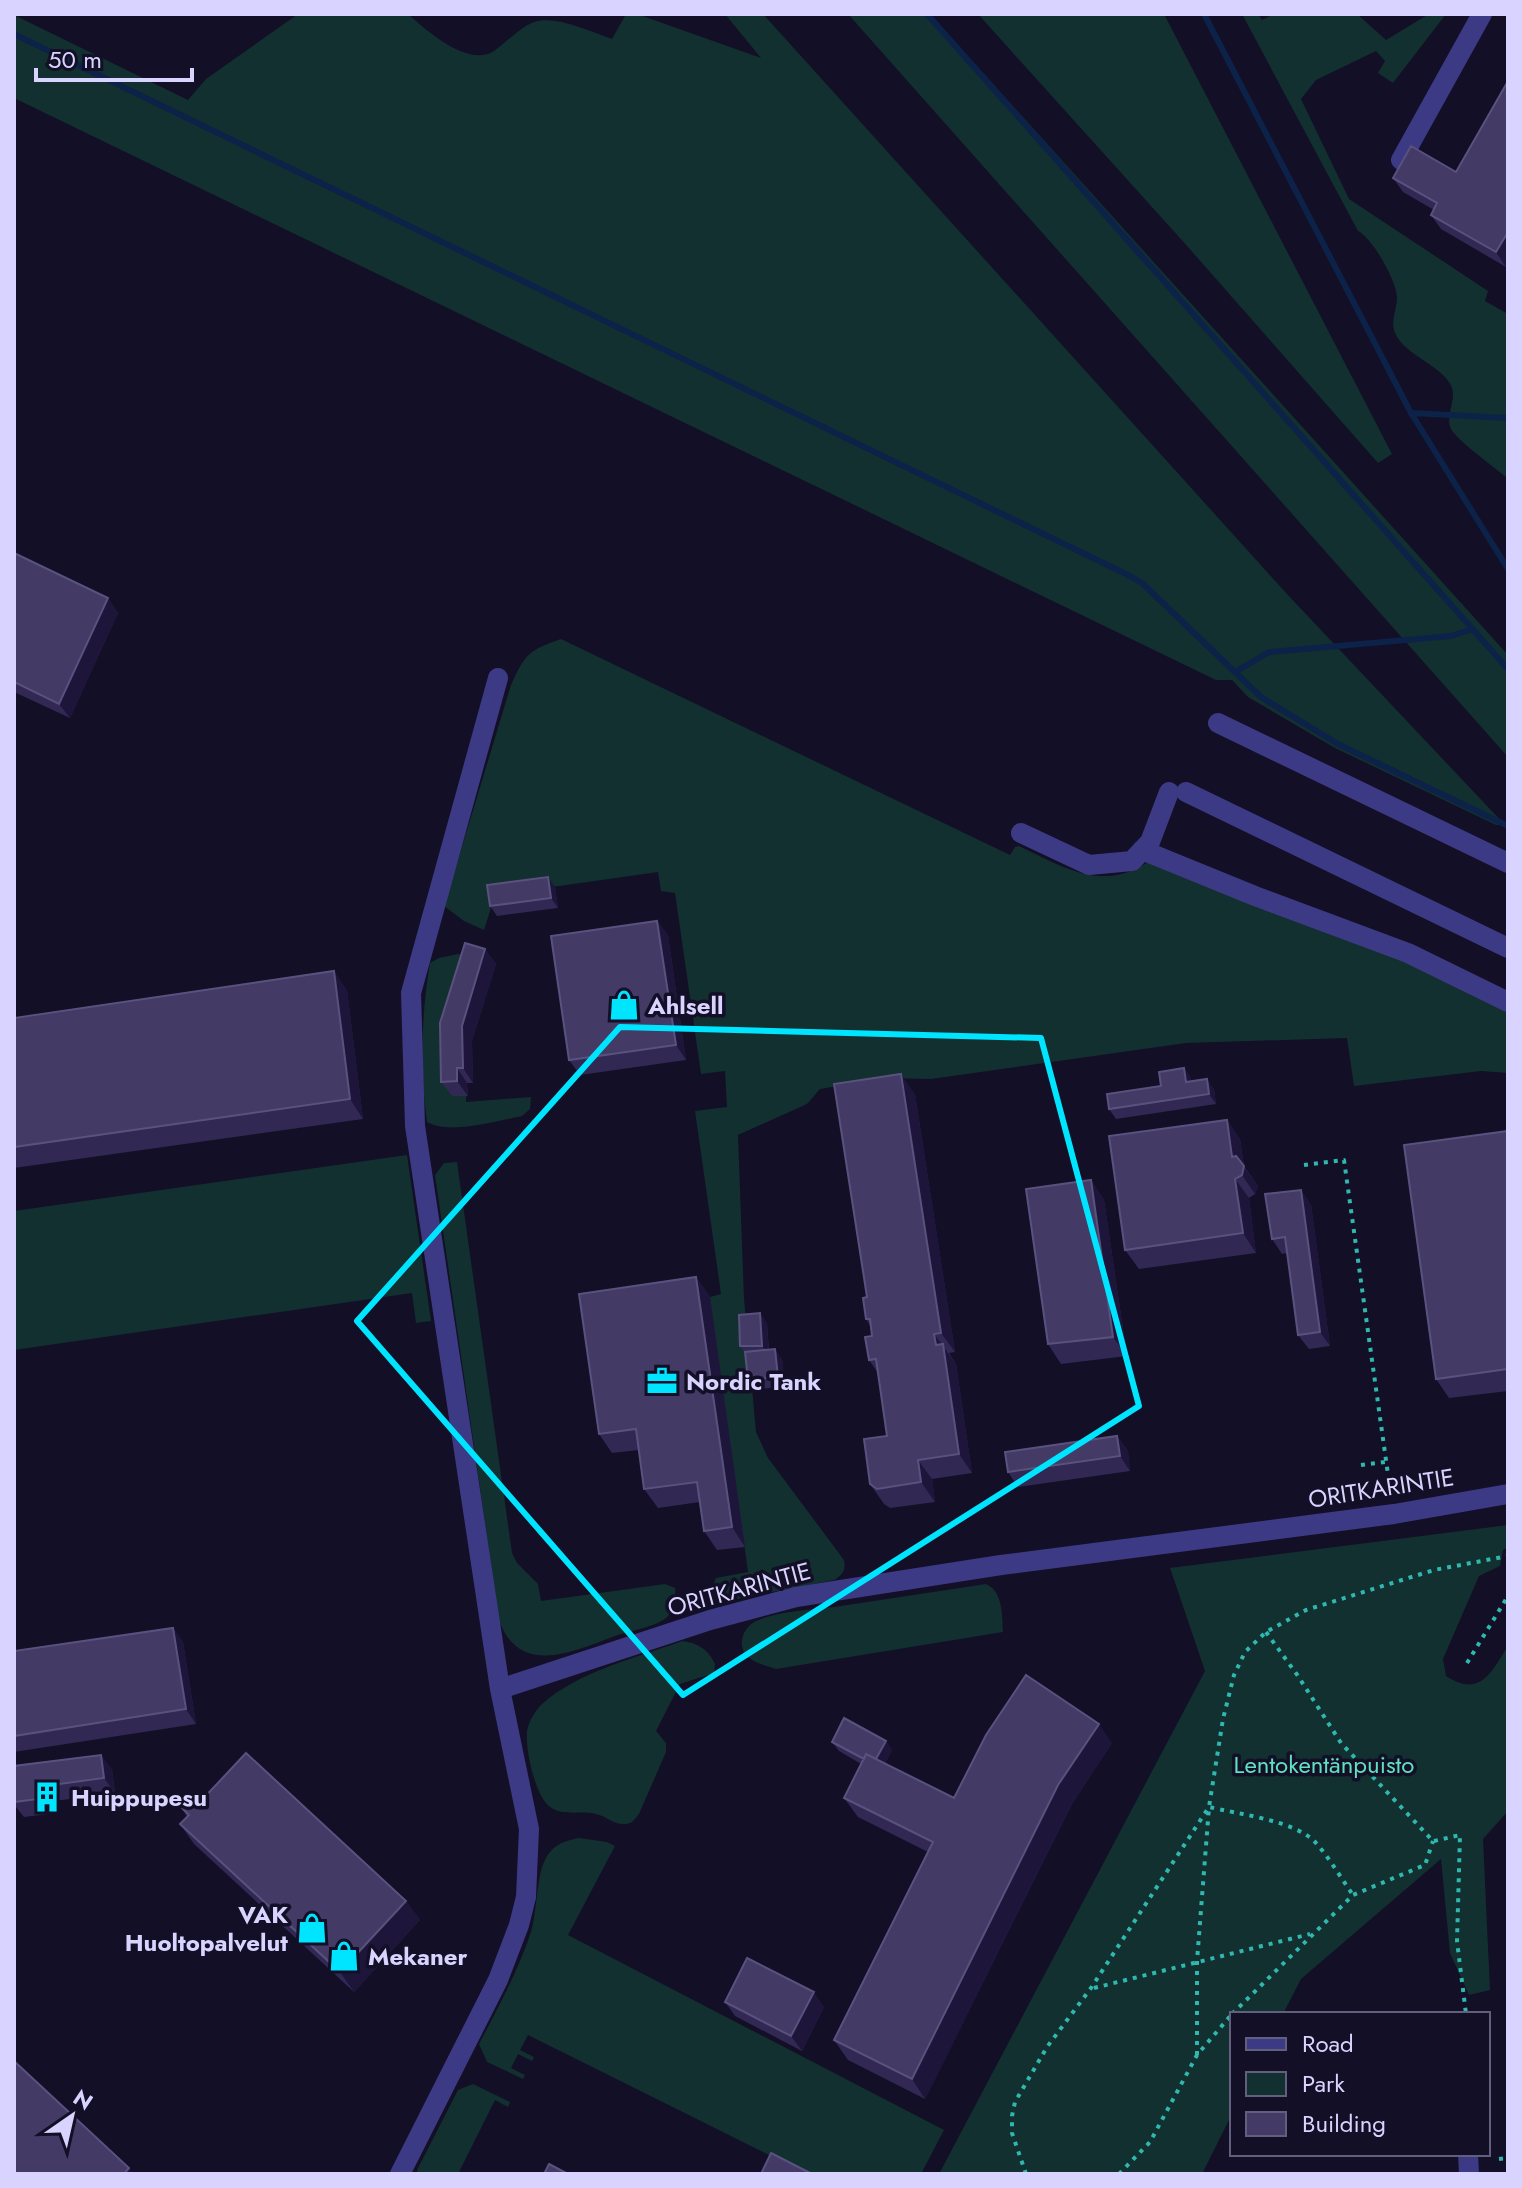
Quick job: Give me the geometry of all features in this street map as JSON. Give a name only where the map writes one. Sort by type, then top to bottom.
[{"type":"street","points":[[1401,160],[1482,14]]},
{"type":"street","points":[[400,2174],[498,1980],[526,1897],[529,1829],[500,1689],[415,1126],[411,993],[498,678]]},
{"type":"street","points":[[1218,723],[1508,863]]},
{"type":"street","points":[[1021,833],[1089,865],[1132,861],[1150,842],[1178,792],[1508,948]]},
{"type":"street","points":[[1142,850],[1408,953],[1508,1002]]},
{"type":"street","name":"ORITKARINTIE","points":[[500,1689],[710,1620],[796,1597],[1001,1565],[1394,1514],[1508,1494]]},
{"type":"path","points":[[1304,1165],[1344,1160],[1394,1514]]},
{"type":"path","points":[[1361,1465],[1385,1462]]},
{"type":"path","points":[[1197,2055],[1197,1961],[1209,1807],[1223,1719],[1234,1675],[1245,1652],[1266,1632],[1306,1610],[1434,1570],[1508,1556]]},
{"type":"path","points":[[1467,1663],[1508,1596]]},
{"type":"path","points":[[1266,1632],[1341,1743],[1433,1841]]},
{"type":"path","points":[[1209,1807],[1289,1827],[1304,1834],[1315,1841],[1353,1895]]},
{"type":"path","points":[[1026,2174],[1012,2133],[1015,2102],[1047,2047],[1091,1988],[1209,1807]]},
{"type":"path","points":[[1433,1841],[1460,1835],[1457,1941],[1466,2012]]},
{"type":"path","points":[[1234,2012],[1353,1895],[1425,1865],[1433,1841]]},
{"type":"path","points":[[1091,1988],[1312,1934]]},
{"type":"path","points":[[1119,2174],[1150,2142],[1197,2055],[1230,2016]]},
{"type":"path","points":[[1499,2159],[1508,2158]]},
{"type":"highlighted area","points":[[620,1027],[1041,1038],[1139,1406],[683,1695],[357,1321]]},
{"type":"green space","points":[[298,14],[408,14],[448,45],[472,55],[484,55],[534,22],[563,22],[612,39],[626,14],[637,14],[761,58],[725,14],[763,14],[1287,594],[1505,825],[1496,825],[1335,748],[1248,697],[1232,680],[1216,680],[14,98],[14,15],[188,100],[206,79]]},
{"type":"green space","points":[[848,14],[930,14],[1508,655],[1508,757]]},
{"type":"green space","points":[[978,14],[1164,14],[1392,454],[1378,463]]},
{"type":"green space","points":[[1242,14],[1258,14],[1262,20],[1274,14],[1357,14],[1386,40],[1429,14],[1446,14],[1393,83],[1378,73],[1385,61],[1376,51],[1316,80],[1301,99],[1349,199],[1488,291],[1485,301],[1508,314],[1508,482],[1451,429],[1449,417],[1453,394],[1449,382],[1405,347],[1395,333],[1393,320],[1397,297],[1388,271],[1377,251],[1358,231]]},
{"type":"green space","points":[[561,639],[1010,855],[1019,846],[1069,869],[1101,876],[1118,875],[1152,859],[1406,957],[1508,1007],[1508,1073],[1481,1071],[1354,1086],[1347,1038],[1186,1043],[931,1079],[885,1078],[820,1089],[807,1104],[738,1135],[744,1299],[756,1432],[768,1458],[844,1560],[845,1567],[834,1580],[732,1600],[719,1595],[713,1586],[716,1578],[748,1572],[710,1297],[721,1294],[695,1111],[727,1107],[725,1071],[701,1074],[675,893],[661,891],[658,872],[495,895],[484,930],[464,921],[444,906],[511,685],[529,654]]},
{"type":"green space","points":[[458,954],[475,957],[466,1102],[531,1097],[530,1109],[522,1116],[460,1127],[437,1126],[427,1122],[422,1042],[430,963]]},
{"type":"green space","points":[[407,1155],[431,1321],[416,1323],[412,1293],[14,1350],[14,1211]]},
{"type":"green space","points":[[457,1162],[512,1553],[517,1563],[538,1584],[541,1601],[665,1584],[675,1588],[672,1611],[658,1623],[569,1652],[535,1655],[521,1650],[509,1638],[499,1620],[435,1175],[444,1163]]},
{"type":"green space","name":"Lentokentänpuisto","points":[[1508,1525],[1508,1547],[1503,1550],[1500,1566],[1479,1576],[1443,1659],[1446,1676],[1458,1682],[1476,1683],[1490,1673],[1508,1646],[1508,1811],[1483,1839],[1490,1990],[1469,1995],[1450,1953],[1441,1859],[1301,1979],[1284,2012],[1230,2012],[1230,2118],[1202,2174],[939,2174],[1205,1671],[1170,1568]]},
{"type":"green space","points":[[986,1584],[999,1598],[1003,1632],[776,1669],[751,1659],[742,1648],[743,1637],[751,1624],[774,1615]]},
{"type":"green space","points":[[682,1641],[698,1645],[706,1651],[715,1664],[714,1673],[680,1684],[656,1731],[666,1743],[666,1752],[636,1818],[630,1823],[621,1824],[596,1814],[559,1811],[549,1806],[535,1782],[528,1749],[527,1731],[537,1710],[557,1693],[590,1674]]},
{"type":"green space","points":[[579,1838],[615,1846],[568,1935],[944,2130],[921,2174],[807,2174],[528,2035],[520,2050],[534,2057],[532,2061],[518,2054],[511,2068],[525,2075],[523,2079],[487,2062],[479,2044],[514,1975],[531,1932],[542,1866],[555,1847]]},
{"type":"green space","points":[[473,2084],[510,2102],[508,2107],[495,2100],[458,2174],[418,2174],[417,2170],[458,2090]]},
{"type":"building","points":[[1508,81],[1508,232],[1496,252],[1431,215],[1437,203],[1393,178],[1411,146],[1456,172]]},
{"type":"building","points":[[14,553],[108,598],[59,704],[14,682]]},
{"type":"building","points":[[548,877],[551,898],[490,906],[487,885]]},
{"type":"building","name":"Ahlsell","points":[[657,921],[676,1045],[569,1060],[551,936]]},
{"type":"building","points":[[465,943],[485,949],[462,1026],[463,1068],[457,1068],[457,1081],[441,1082],[440,1023]]},
{"type":"building","points":[[334,971],[350,1099],[14,1147],[14,1018]]},
{"type":"building","points":[[1184,1068],[1186,1082],[1207,1079],[1209,1094],[1109,1109],[1107,1094],[1161,1086],[1159,1072]]},
{"type":"building","points":[[901,1074],[941,1333],[934,1334],[936,1345],[943,1344],[959,1454],[918,1460],[921,1482],[877,1489],[870,1484],[864,1439],[887,1436],[876,1359],[869,1360],[865,1337],[872,1336],[870,1319],[866,1319],[863,1298],[867,1297],[834,1084]]},
{"type":"building","points":[[1227,1120],[1232,1157],[1236,1156],[1244,1166],[1242,1175],[1235,1179],[1243,1233],[1125,1250],[1109,1136]]},
{"type":"building","points":[[1508,1131],[1508,1369],[1436,1379],[1404,1145]]},
{"type":"building","points":[[1091,1180],[1113,1337],[1048,1344],[1026,1189]]},
{"type":"building","points":[[1301,1190],[1320,1332],[1298,1335],[1285,1237],[1272,1239],[1265,1194]]},
{"type":"building","name":"Nordic Tank","points":[[696,1277],[732,1527],[704,1531],[697,1482],[644,1489],[636,1429],[599,1434],[579,1294]]},
{"type":"building","points":[[760,1313],[762,1346],[740,1346],[739,1315]]},
{"type":"building","points":[[775,1349],[778,1377],[748,1380],[745,1352]]},
{"type":"building","points":[[1117,1436],[1120,1456],[1008,1472],[1005,1452]]},
{"type":"building","points":[[173,1628],[186,1709],[14,1736],[14,1651]]},
{"type":"building","points":[[1026,1675],[1099,1724],[1058,1785],[912,2079],[834,2040],[933,1842],[844,1798],[866,1754],[954,1798],[986,1735]]},
{"type":"building","points":[[844,1718],[886,1741],[876,1759],[866,1754],[864,1759],[832,1742]]},
{"type":"building","points":[[246,1753],[406,1901],[340,1972],[180,1824],[189,1815],[181,1807],[192,1795],[200,1802]]},
{"type":"building","points":[[101,1755],[104,1778],[37,1787],[38,1799],[14,1802],[14,1766]]},
{"type":"building","points":[[747,1958],[814,1992],[791,2036],[725,2002]]},
{"type":"building","points":[[14,2061],[129,2168],[124,2174],[14,2174]]},
{"type":"building","points":[[771,2153],[812,2174],[761,2174]]},
{"type":"building","points":[[549,2164],[568,2174],[544,2174]]},
{"type":"waterway","points":[[927,14],[1508,669]]},
{"type":"waterway","points":[[1204,14],[1411,413],[1508,569]]},
{"type":"waterway","points":[[14,34],[1130,576],[1142,583],[1261,697],[1338,744],[1508,826]]},
{"type":"waterway","points":[[1411,413],[1508,418]]},
{"type":"waterway","points":[[1237,671],[1269,652],[1451,636],[1472,629]]},
{"type":"place","name":"Ahlsell","points":[[624,1005]]},
{"type":"place","name":"Nordic Tank","points":[[662,1381]]},
{"type":"place","name":"Huippupesu","points":[[47,1797]]},
{"type":"place","name":"VAK Huoltopalvelut","points":[[312,1928]]},
{"type":"place","name":"Mekaner","points":[[344,1956]]}]
